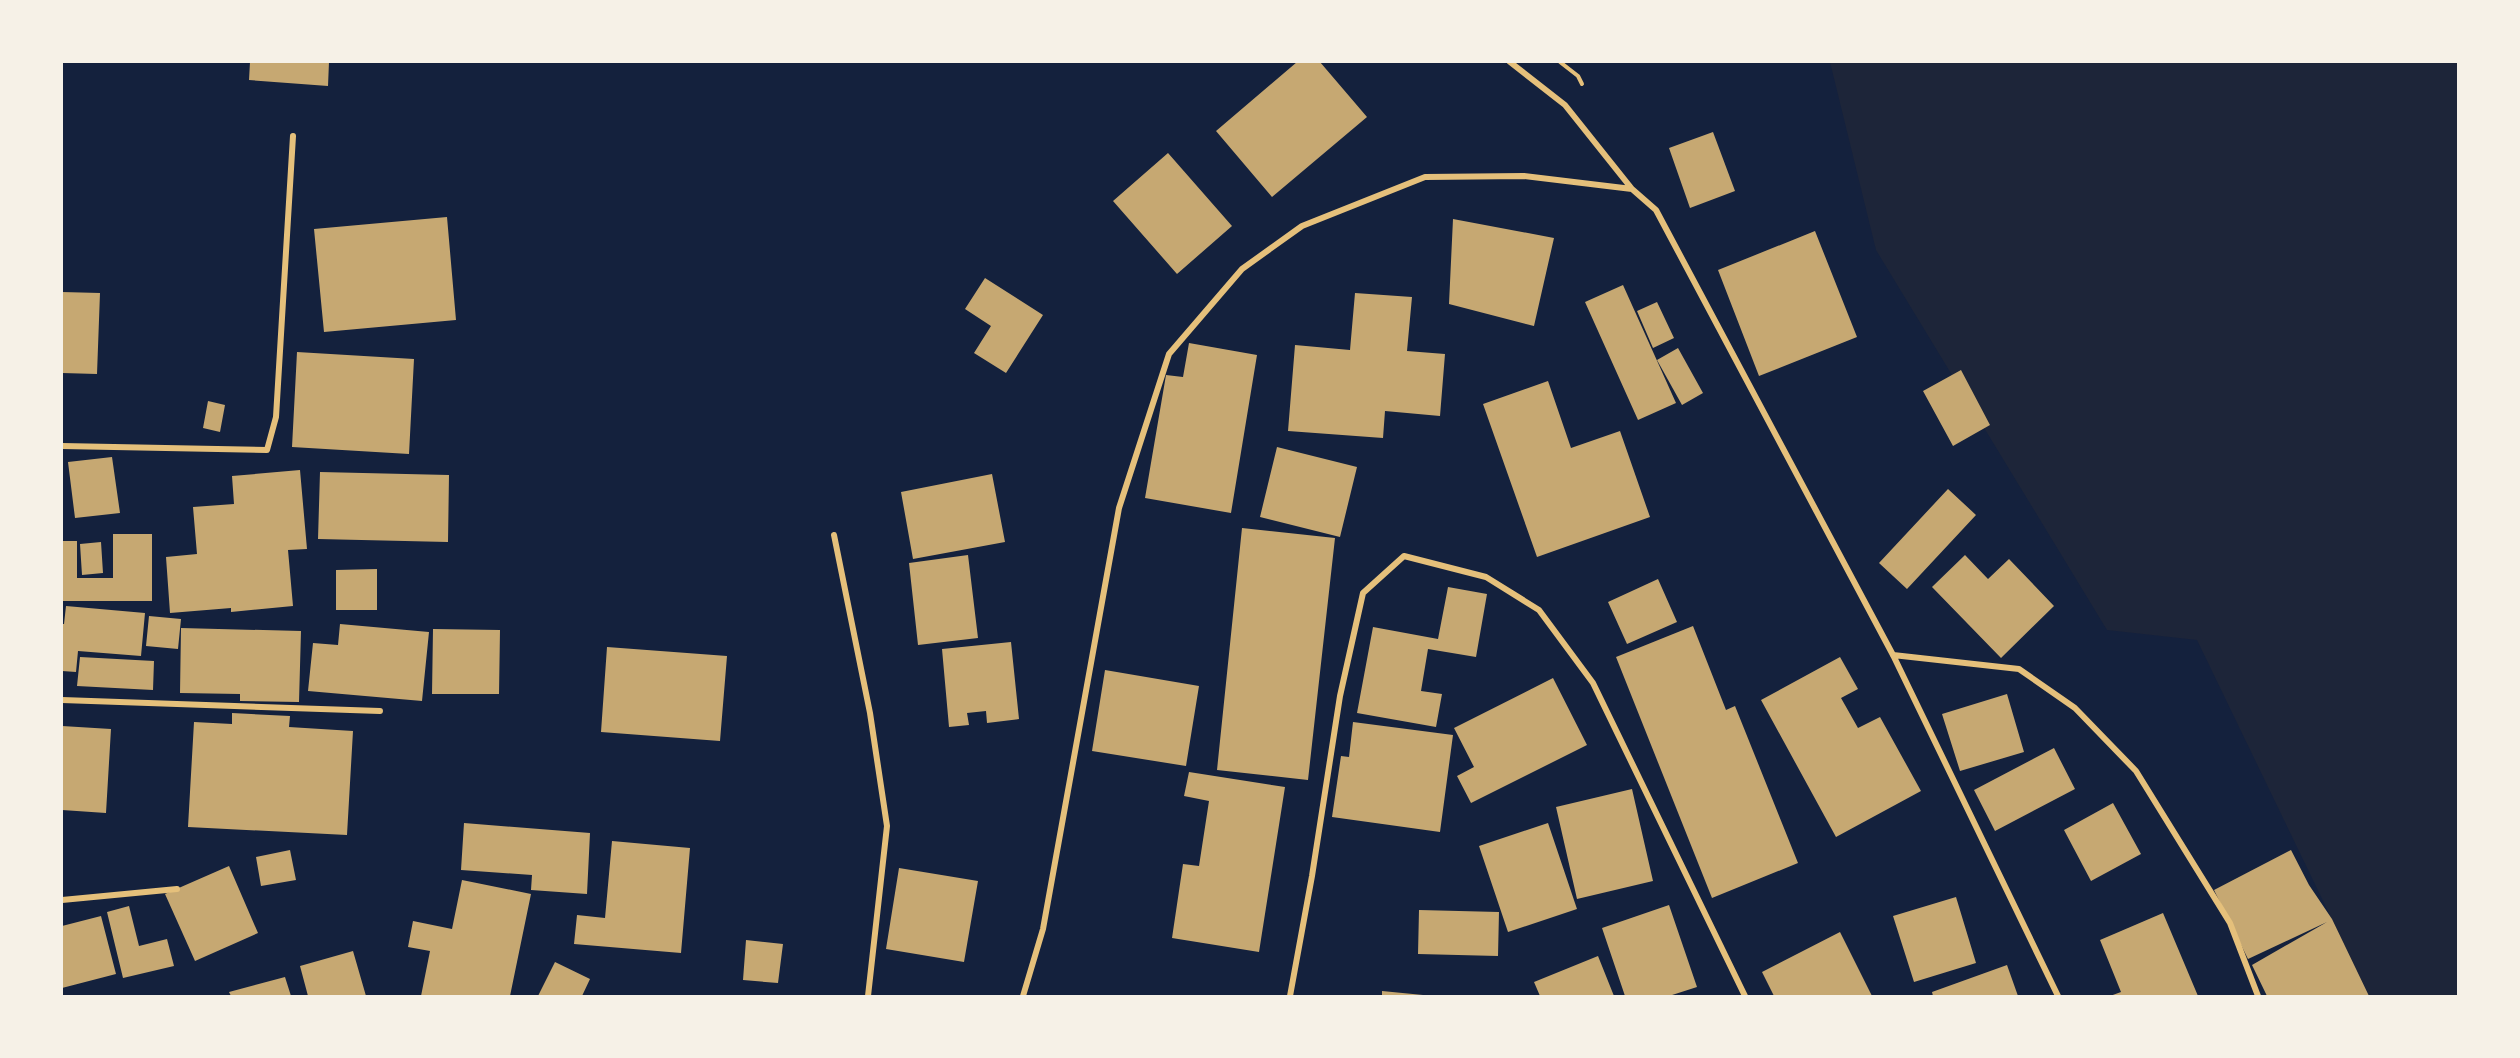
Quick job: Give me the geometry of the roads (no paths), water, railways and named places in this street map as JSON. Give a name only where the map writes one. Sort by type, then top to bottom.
[{"type":"street","points":[[1510,62],[1565,105],[1632,189],[1656,210],[1893,655],[2058,996]]},
{"type":"street","points":[[62,446],[267,450],[276,417],[294,136]]},
{"type":"street","points":[[1023,996],[1044,929],[1119,508],[1169,354],[1242,269],[1302,226],[1425,177],[1524,176],[1632,189]]},
{"type":"street","points":[[834,535],[870,713],[887,826],[868,996]]},
{"type":"street","points":[[1290,996],[1312,876],[1340,696],[1363,593],[1404,556],[1485,577],[1539,610],[1593,683],[1745,996]]},
{"type":"street","points":[[1893,655],[2019,669],[2075,708],[2136,771],[2230,922],[2258,996]]},
{"type":"street","points":[[62,700],[380,711]]},
{"type":"street","points":[[62,900],[177,889]]}]
